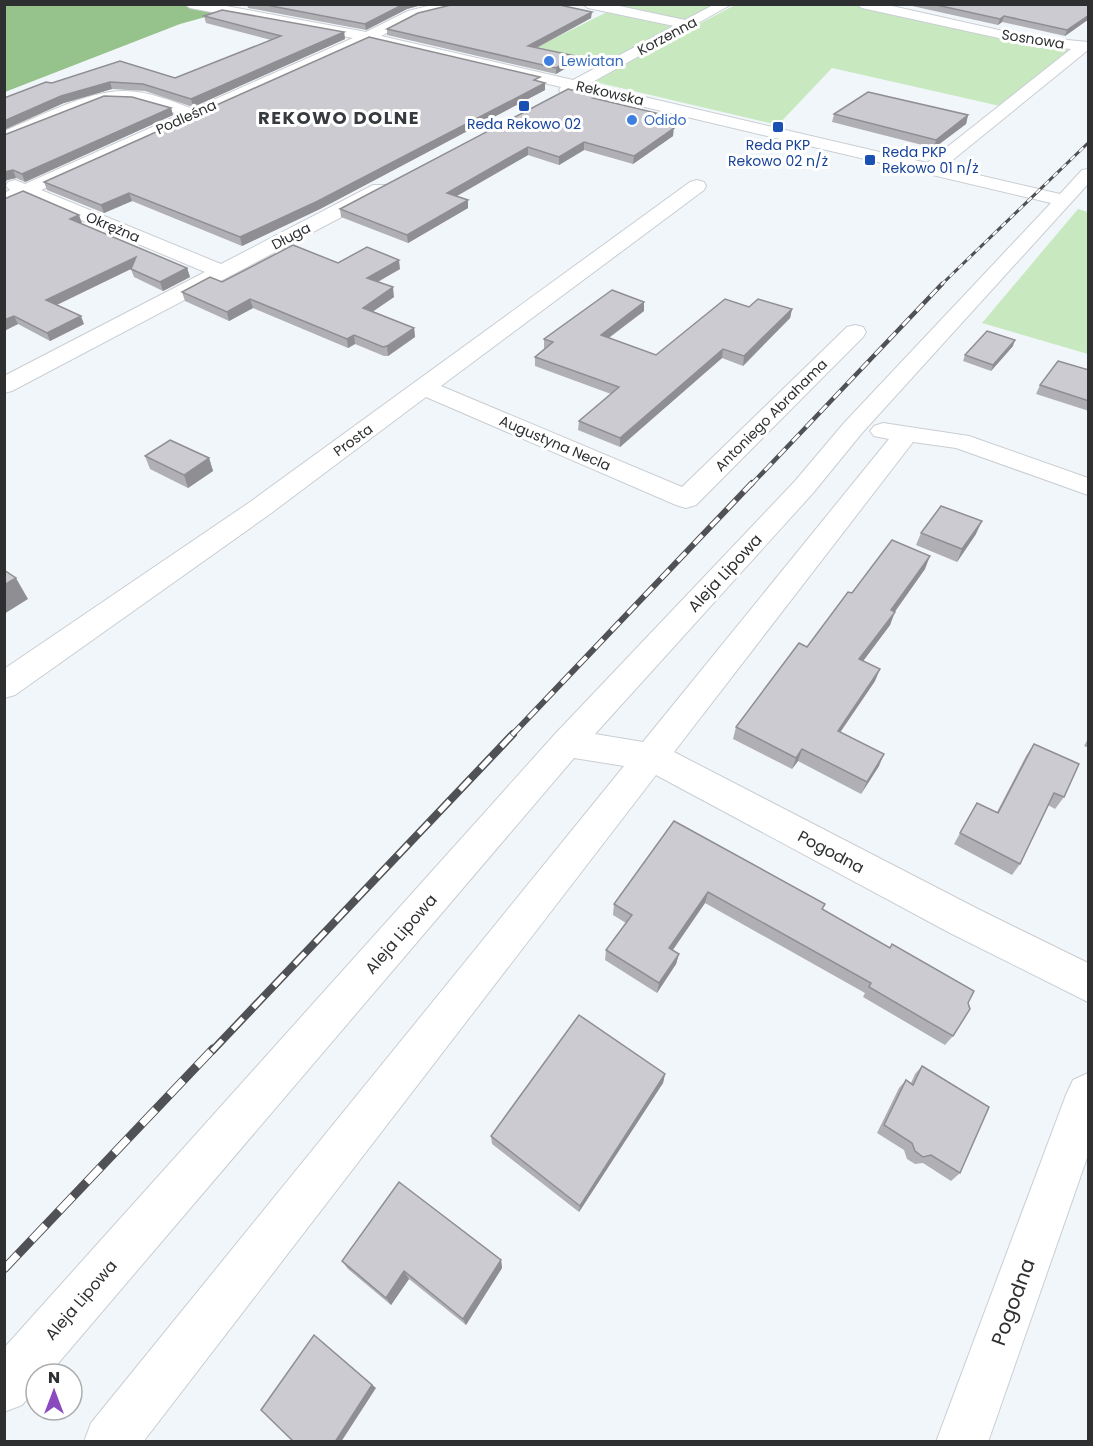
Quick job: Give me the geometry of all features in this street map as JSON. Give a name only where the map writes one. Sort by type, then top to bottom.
[{"type":"street","name":"Rekowska","points":[[190,4],[368,37],[1063,200]]},
{"type":"street","points":[[368,37],[413,14],[455,4]]},
{"type":"street","points":[[588,4],[688,25]]},
{"type":"street","name":"Korzenna","points":[[576,85],[726,4]]},
{"type":"street","name":"Sosnowa","points":[[862,4],[1026,40],[1086,46]]},
{"type":"street","name":"Podleśna","points":[[4,200],[191,114],[368,37]]},
{"type":"street","name":"Sosnowa","points":[[931,168],[1086,46]]},
{"type":"street","points":[[550,99],[576,85]]},
{"type":"street","points":[[4,137],[103,97],[116,95],[143,96],[191,114]]},
{"type":"street","name":"Aleja Lipowa","points":[[4,1388],[567,743],[804,487],[853,428],[1089,174]]},
{"type":"street","name":"Długa","points":[[4,386],[396,180]]},
{"type":"street","name":"Okrężna","points":[[4,182],[222,272]]},
{"type":"street","name":"Prosta","points":[[4,686],[260,508],[697,186]]},
{"type":"street","name":"Antoniego Abrahama","points":[[686,499],[855,332]]},
{"type":"street","name":"Augustyna Necla","points":[[424,388],[686,499]]},
{"type":"street","points":[[853,428],[960,441],[1089,487]]},
{"type":"street","points":[[110,1442],[906,434]]},
{"type":"street","points":[[804,487],[850,506]]},
{"type":"street","name":"Pogodna","points":[[567,743],[652,757],[964,921],[1089,983]]},
{"type":"street","name":"Pogodna","points":[[962,1442],[1089,1095]]},
{"type":"green space","points":[[190,4],[220,13],[180,24],[5,92],[5,5]]},
{"type":"green space","points":[[594,5],[717,5],[607,63],[535,48],[613,9]]},
{"type":"green space","points":[[735,5],[853,5],[1068,49],[1072,52],[1000,106],[832,68],[778,125],[591,81]]},
{"type":"green space","points":[[1078,209],[1088,212],[1088,354],[982,323]]},
{"type":"building","points":[[261,4],[404,4],[365,24]]},
{"type":"building","points":[[455,4],[555,4],[592,12],[528,46],[576,56],[556,68],[387,29],[418,13]]},
{"type":"building","points":[[932,4],[1089,4],[1089,15],[1067,30],[1004,16],[1000,19]]},
{"type":"building","points":[[222,10],[344,32],[191,99],[143,84],[110,82],[61,96],[4,121],[4,98],[46,82],[52,83],[120,61],[175,78],[281,36],[204,16]]},
{"type":"building","points":[[369,37],[540,77],[534,80],[545,83],[318,201],[240,237],[129,193],[101,205],[44,182]]},
{"type":"building","points":[[568,89],[597,96],[593,98],[656,113],[648,118],[674,124],[670,127],[674,128],[634,156],[584,142],[559,157],[528,147],[447,193],[468,200],[407,235],[340,209]]},
{"type":"building","points":[[868,92],[968,115],[936,140],[834,114]]},
{"type":"building","points":[[104,96],[132,97],[171,108],[22,174],[13,170],[4,172],[4,135]]},
{"type":"building","points":[[23,191],[79,215],[70,219],[187,268],[160,282],[131,269],[136,257],[46,300],[81,316],[47,333],[14,316],[4,320],[4,199]]},
{"type":"building","points":[[293,245],[338,263],[367,247],[399,260],[367,278],[393,287],[363,308],[414,328],[383,347],[354,335],[347,339],[250,299],[227,312],[182,292],[210,277],[222,282]]},
{"type":"building","points":[[612,290],[644,302],[601,335],[656,355],[725,299],[749,307],[758,299],[792,309],[744,356],[723,349],[620,438],[579,421],[619,387],[535,357],[553,342],[544,339]]},
{"type":"building","points":[[987,331],[1015,340],[993,365],[965,355]]},
{"type":"building","points":[[1058,361],[1089,370],[1089,401],[1040,385]]},
{"type":"building","points":[[170,440],[209,458],[184,475],[145,456]]},
{"type":"building","points":[[941,506],[982,521],[962,549],[921,533]]},
{"type":"building","points":[[892,540],[930,556],[891,610],[895,612],[859,659],[880,669],[838,731],[884,754],[867,782],[802,749],[796,758],[736,727],[799,643],[807,647],[848,592],[852,593]]},
{"type":"building","points":[[4,570],[16,578],[4,585]]},
{"type":"building","points":[[1034,744],[1079,764],[1064,797],[1054,793],[1020,864],[960,833],[977,803],[998,813]]},
{"type":"building","points":[[674,821],[825,904],[822,909],[890,948],[892,944],[974,991],[968,1003],[970,1009],[953,1036],[869,987],[871,983],[708,892],[669,948],[679,954],[659,983],[606,950],[632,915],[614,904]]},
{"type":"building","points":[[579,1015],[665,1074],[580,1206],[491,1136]]},
{"type":"building","points":[[922,1066],[989,1107],[960,1173],[931,1155],[923,1157],[915,1151],[912,1143],[884,1125],[906,1080],[913,1085]]},
{"type":"building","points":[[399,1182],[501,1260],[463,1319],[404,1271],[386,1298],[342,1261]]},
{"type":"building","points":[[314,1335],[372,1385],[335,1442],[294,1442],[261,1410]]},
{"type":"railway","points":[[942,284],[1088,143]]},
{"type":"railway","points":[[751,485],[942,284]]},
{"type":"railway","points":[[512,735],[752,483]]},
{"type":"railway","points":[[212,1051],[513,734]]},
{"type":"railway","points":[[4,1269],[213,1049]]},
{"type":"place","name":"Lewiatan","points":[[549,61]]},
{"type":"place","name":"Reda Rekowo 02","points":[[524,106]]},
{"type":"place","name":"Odido","points":[[632,120]]},
{"type":"place","name":"Reda PKP Rekowo 02 n/ż","points":[[778,127]]},
{"type":"place","name":"Reda PKP Rekowo 01 n/ż","points":[[870,160]]},
{"type":"district","name":"REKOWO DOLNE","points":[[339,117]]}]
